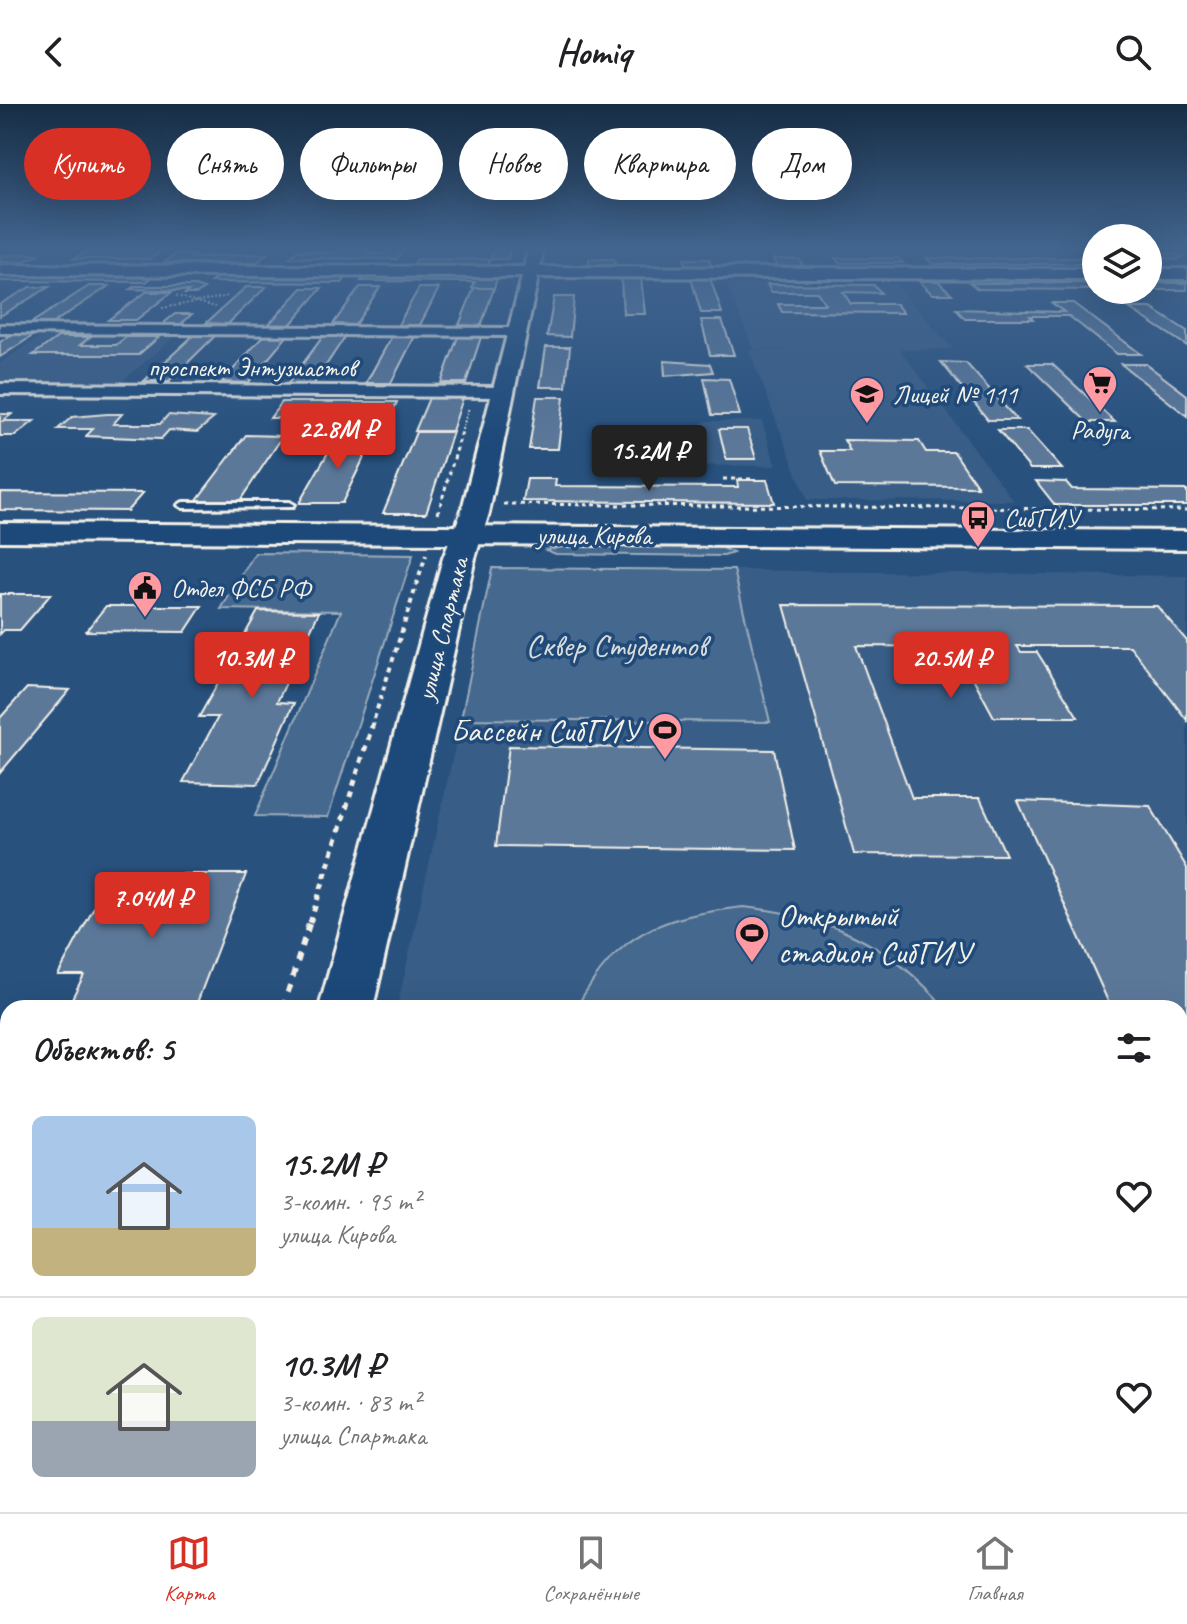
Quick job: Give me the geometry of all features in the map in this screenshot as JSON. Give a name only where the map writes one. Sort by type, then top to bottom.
[{"type":"street","name":"улица Спартака","points":[[348,1000],[448,535],[475,513],[520,316]]},
{"type":"street","points":[[0,329],[516,332]]},
{"type":"street","name":"проспект Энтузиастов","points":[[0,389],[504,392]]},
{"type":"street","name":"улица Кирова","points":[[0,532],[1187,540]]},
{"type":"lane","points":[[183,505],[289,505]]},
{"type":"path","points":[[286,1000],[427,553],[448,535],[433,516],[438,513],[474,392]]},
{"type":"path","points":[[723,479],[755,479]]},
{"type":"path","points":[[503,504],[1187,510]]},
{"type":"shaded area","name":"Лицей № 111","points":[[740,316],[923,316],[953,349],[900,350],[1014,501],[807,500],[749,350],[796,349],[753,349]]},
{"type":"shaded area","points":[[47,332],[179,333],[119,384],[0,383],[0,363]]},
{"type":"shaded area","points":[[706,421],[762,421],[776,466],[631,465],[631,449],[671,449],[669,426],[696,426]]},
{"type":"shaded area","points":[[734,570],[1187,576],[1187,1000],[399,1000],[461,719],[770,722]]},
{"type":"green space","points":[[568,546],[721,547],[733,553],[724,556],[556,554],[546,550]]},
{"type":"green space","points":[[255,553],[413,555],[328,817],[255,816],[341,611],[221,609]]},
{"type":"green space","name":"Сквер Студентов","points":[[492,568],[734,570],[770,722],[461,719]]},
{"type":"green space","name":"Открытый стадион СибГИУ","points":[[743,907],[773,911],[802,917],[855,936],[902,966],[937,1000],[581,1000],[608,961],[644,932],[688,916]]},
{"type":"building","points":[[42,316],[64,316],[53,323],[31,323]]},
{"type":"building","points":[[114,316],[142,316],[136,320],[108,320]]},
{"type":"building","points":[[173,316],[190,316],[179,326],[160,326]]},
{"type":"building","points":[[214,316],[237,316],[228,324],[206,323]]},
{"type":"building","points":[[277,316],[298,316],[290,325],[268,325]]},
{"type":"building","points":[[339,316],[361,316],[355,325],[333,324]]},
{"type":"building","points":[[403,316],[425,316],[420,325],[398,325]]},
{"type":"building","points":[[463,316],[485,316],[481,326],[459,325]]},
{"type":"building","points":[[551,316],[572,316],[570,337],[547,336]]},
{"type":"building","points":[[962,316],[1090,316],[1141,354],[1117,354],[1069,316],[965,319]]},
{"type":"building","points":[[1141,316],[1163,316],[1187,331],[1187,346]]},
{"type":"building","points":[[701,320],[722,320],[734,355],[710,355]]},
{"type":"building","points":[[197,332],[219,332],[169,381],[144,381]]},
{"type":"building","points":[[14,333],[37,333],[0,357],[0,342]]},
{"type":"building","points":[[266,333],[289,334],[248,383],[222,382]]},
{"type":"building","points":[[393,334],[416,334],[391,383],[366,383]]},
{"type":"building","points":[[459,334],[482,334],[466,383],[441,383]]},
{"type":"building","points":[[324,335],[346,335],[313,385],[287,385]]},
{"type":"building","points":[[58,337],[90,337],[80,345],[116,345],[126,337],[159,337],[138,355],[33,355]]},
{"type":"building","points":[[546,347],[570,347],[566,387],[540,387]]},
{"type":"building","points":[[664,361],[710,364],[713,372],[665,376]]},
{"type":"building","points":[[941,362],[966,363],[1017,420],[988,420]]},
{"type":"building","points":[[1027,364],[1052,364],[1115,422],[1087,422]]},
{"type":"building","points":[[1121,364],[1146,364],[1187,395],[1187,416]]},
{"type":"building","points":[[704,378],[729,379],[740,415],[712,415]]},
{"type":"building","points":[[537,397],[564,397],[558,449],[529,449]]},
{"type":"building","points":[[429,398],[463,398],[452,431],[415,431]]},
{"type":"building","points":[[282,402],[397,402],[390,418],[270,418]]},
{"type":"building","points":[[0,414],[12,414],[3,421],[34,421],[15,436],[0,436]]},
{"type":"building","points":[[122,414],[113,424],[160,424],[168,415],[214,418],[197,432],[169,430],[161,439],[86,436],[93,429],[58,429],[72,417]]},
{"type":"building","points":[[719,429],[747,429],[756,459],[726,459]]},
{"type":"building","points":[[998,430],[1027,430],[1062,469],[1030,469]]},
{"type":"building","points":[[416,432],[453,432],[426,513],[383,513]]},
{"type":"building","points":[[246,435],[283,436],[239,502],[196,501]]},
{"type":"building","points":[[337,437],[374,437],[342,503],[299,503]]},
{"type":"building","points":[[844,440],[919,441],[926,452],[954,452],[978,487],[835,486],[820,451],[850,451]]},
{"type":"building","points":[[527,479],[556,479],[555,486],[738,487],[737,480],[767,480],[774,503],[523,501]]},
{"type":"building","points":[[1036,481],[1066,482],[1072,489],[1187,490],[1187,505],[1055,505]]},
{"type":"building","points":[[0,492],[143,493],[127,511],[0,510]]},
{"type":"building","points":[[0,594],[51,594],[20,630],[4,630],[0,634]]},
{"type":"building","points":[[784,605],[1157,606],[1187,641],[1187,720],[1130,646],[1017,646],[1021,652],[1037,652],[1078,717],[994,717],[959,652],[973,652],[970,647],[856,646],[912,798],[980,798],[1006,855],[854,854]]},
{"type":"building","name":"Отдел ФСБ РФ","points":[[106,606],[202,606],[185,632],[86,631]]},
{"type":"building","points":[[258,611],[319,612],[277,702],[294,703],[258,784],[183,782],[218,717],[199,717]]},
{"type":"building","points":[[27,688],[70,690],[0,773],[0,718]]},
{"type":"building","points":[[509,746],[774,750],[795,850],[496,846]]},
{"type":"building","points":[[1018,801],[1150,806],[1187,868],[1187,1000],[1107,1000]]},
{"type":"building","points":[[112,874],[246,874],[198,1000],[71,1000],[84,975],[58,975]]},
{"type":"place","name":"Радуга","points":[[1100,414]]},
{"type":"place","name":"Лицей № 111","points":[[867,425]]},
{"type":"place","name":"СибГИУ","points":[[978,549]]},
{"type":"place","name":"Отдел ФСБ РФ","points":[[145,619]]},
{"type":"place","name":"Бассейн СибГИУ","points":[[665,761]]},
{"type":"place","name":"Открытый стадион СибГИУ","points":[[752,964]]}]
